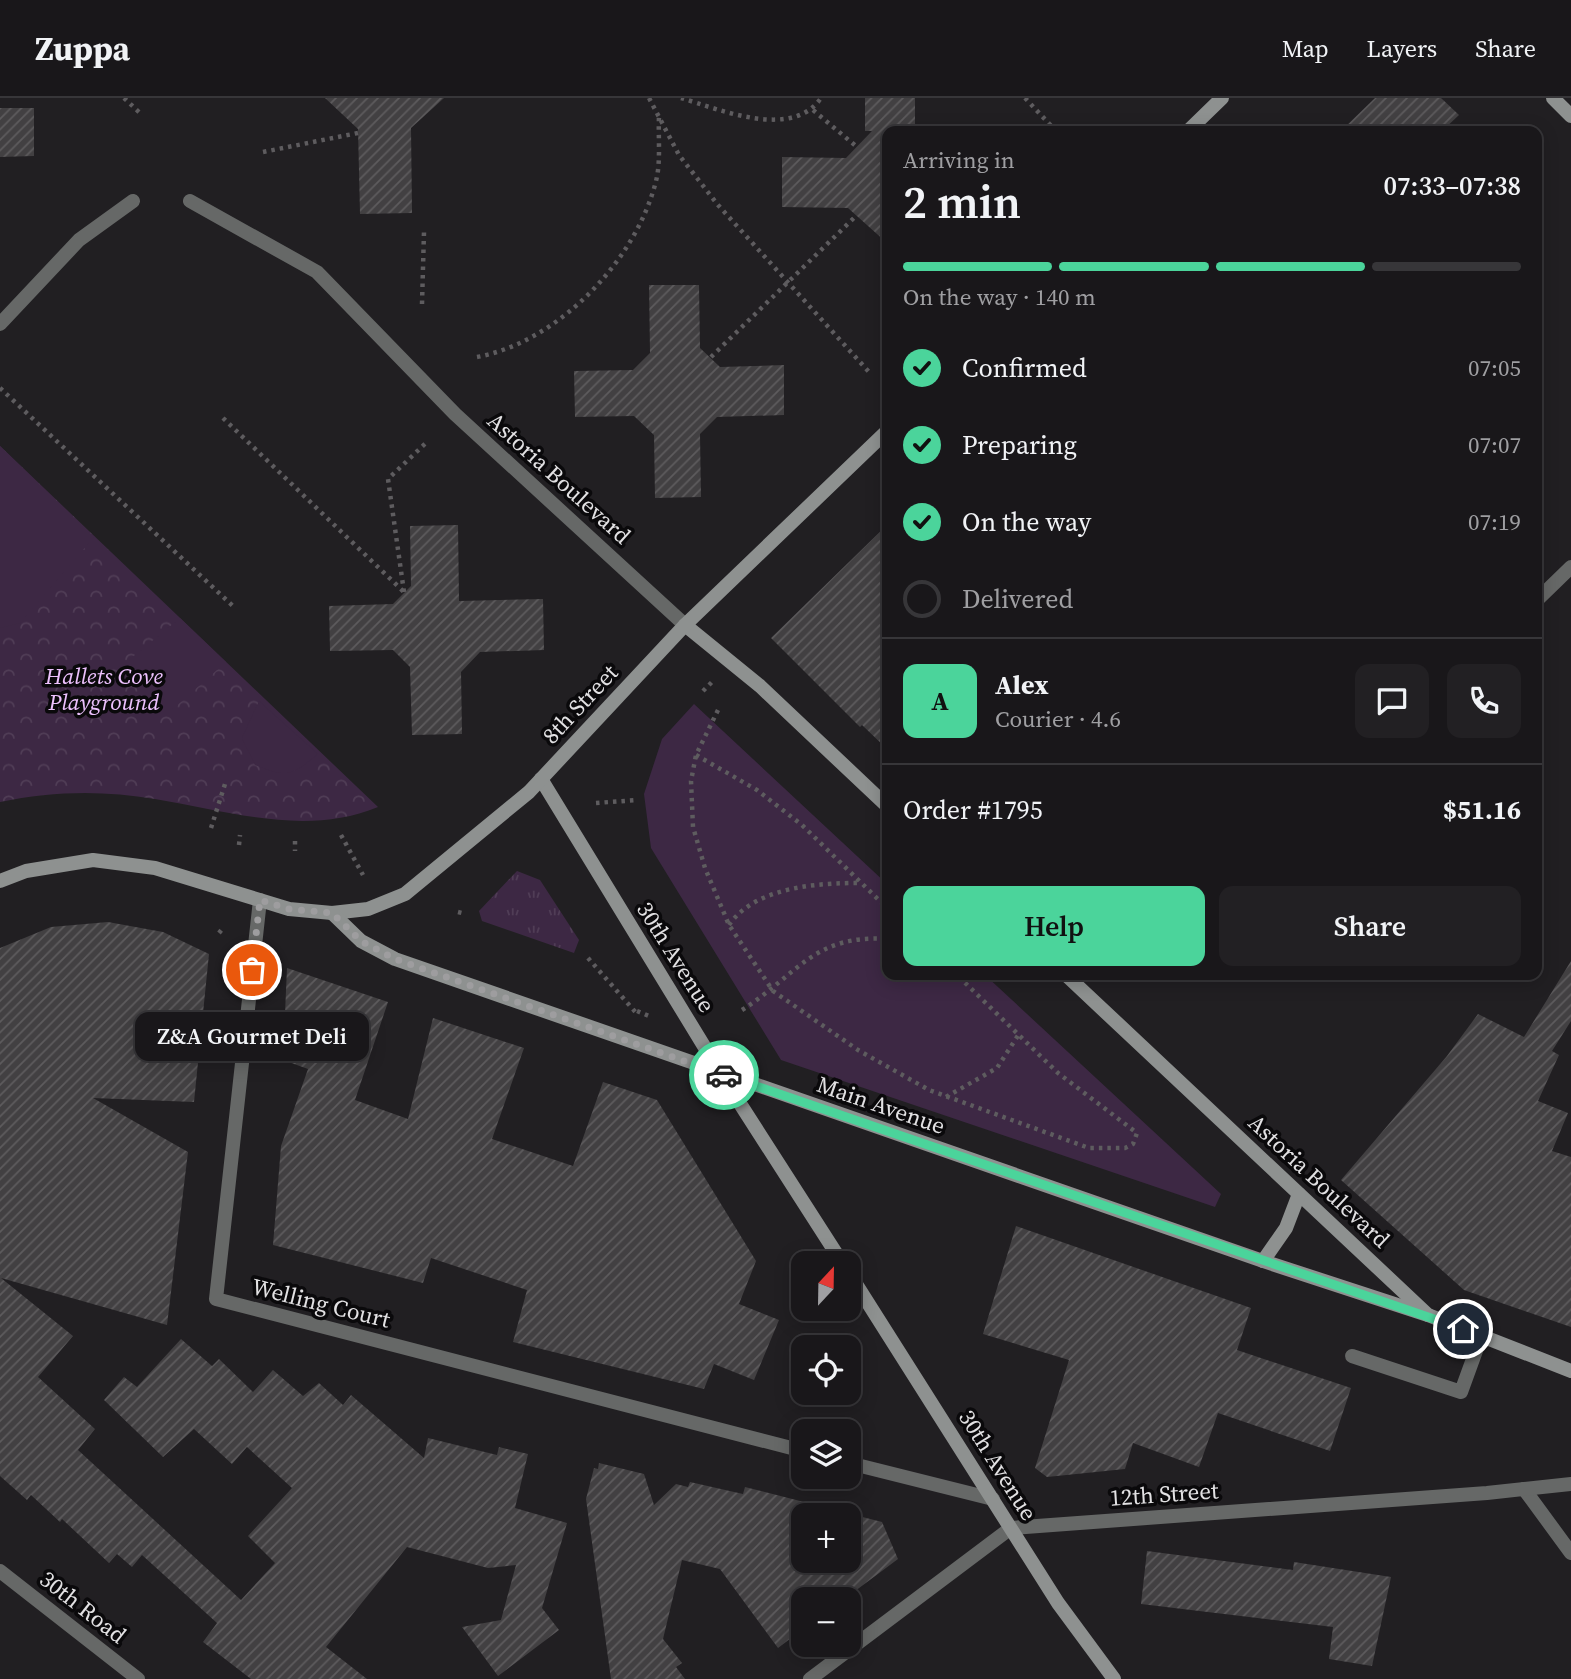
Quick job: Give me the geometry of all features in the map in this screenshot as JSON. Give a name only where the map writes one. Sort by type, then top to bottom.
[{"type":"street","points":[[1193,126],[1222,98]]},
{"type":"street","points":[[1553,98],[1571,116]]},
{"type":"street","points":[[0,324],[79,240],[133,201]]},
{"type":"street","name":"Astoria Boulevard","points":[[190,201],[317,272],[455,414],[685,625],[760,686],[882,801]]},
{"type":"street","name":"8th Street","points":[[0,881],[26,871],[93,860],[155,868],[289,909],[332,913],[368,909],[405,894],[541,779],[685,625],[882,436]]},
{"type":"street","points":[[1542,595],[1571,567]]},
{"type":"street","name":"30th Avenue","points":[[541,779],[721,1074],[835,1251]]},
{"type":"street","name":"Welling Court","points":[[260,900],[216,1299],[791,1448]]},
{"type":"street","name":"Main Avenue","points":[[332,913],[361,941],[395,959],[1263,1261],[1428,1315]]},
{"type":"street","name":"Astoria Boulevard","points":[[1071,980],[1428,1315],[1571,1371]]},
{"type":"street","points":[[1263,1261],[1286,1228],[1300,1194]]},
{"type":"street","name":"30th Avenue","points":[[861,1292],[1058,1603],[1114,1679]]},
{"type":"street","points":[[1352,1356],[1461,1392],[1481,1337]]},
{"type":"street","points":[[861,1465],[993,1499]]},
{"type":"street","name":"12th Street","points":[[1011,1528],[1571,1484]]},
{"type":"street","points":[[1524,1489],[1571,1552]]},
{"type":"street","points":[[810,1679],[1011,1528]]},
{"type":"street","name":"30th Road","points":[[0,1571],[138,1679]]},
{"type":"path","points":[[124,98],[141,114]]},
{"type":"path","points":[[649,98],[679,155],[718,205],[869,372]]},
{"type":"path","points":[[681,98],[752,117],[792,120],[813,110],[821,98]]},
{"type":"path","points":[[1025,98],[1051,126]]},
{"type":"path","points":[[813,110],[857,147]]},
{"type":"path","points":[[477,357],[542,333],[588,297],[628,247],[656,181],[659,116]]},
{"type":"path","points":[[263,152],[358,133]]},
{"type":"path","points":[[710,356],[856,215]]},
{"type":"path","points":[[422,304],[424,232]]},
{"type":"path","points":[[0,388],[234,607]]},
{"type":"path","points":[[223,418],[405,593],[388,479],[428,441]]},
{"type":"path","points":[[718,710],[696,755],[691,781],[693,827],[705,868],[729,925],[773,990],[858,1050],[946,1097],[1089,1148],[1125,1148],[1133,1144],[1137,1133],[1058,1073],[962,980]]},
{"type":"path","points":[[696,755],[775,804],[802,825],[882,903]]},
{"type":"path","points":[[211,828],[225,784]]},
{"type":"path","points":[[596,803],[637,800]]},
{"type":"path","points":[[239,845],[240,835]]},
{"type":"path","points":[[341,835],[363,875]]},
{"type":"path","points":[[295,841],[295,851]]},
{"type":"path","points":[[729,925],[743,911],[773,895],[806,887],[862,883]]},
{"type":"path","points":[[741,1010],[773,990],[805,960],[827,946],[865,937],[882,939]]},
{"type":"path","points":[[588,958],[636,1011],[649,1016]]},
{"type":"path","points":[[946,1097],[996,1068],[1018,1034]]},
{"type":"green space","name":"Hallets Cove Playground","points":[[0,446],[378,807],[350,816],[295,821],[239,815],[116,794],[58,794],[0,802]]},
{"type":"green space","points":[[0,446],[94,537],[20,623],[0,628]]},
{"type":"green space","points":[[180,618],[226,662],[173,709],[129,660]]},
{"type":"green space","points":[[259,701],[318,754],[288,773],[255,765],[242,738]]},
{"type":"green space","points":[[694,704],[882,879],[882,980],[990,980],[1221,1194],[1215,1207],[781,1060],[651,848],[644,794],[662,739]]},
{"type":"green space","points":[[517,871],[540,880],[579,940],[574,953],[482,921],[479,911]]},
{"type":"building","points":[[325,98],[444,98],[411,128],[412,213],[360,214],[358,129]]},
{"type":"building","points":[[865,98],[915,98],[915,126],[882,126],[882,239],[848,208],[782,207],[782,157],[846,158],[872,131],[865,131]]},
{"type":"building","points":[[1375,98],[1441,98],[1459,115],[1447,126],[1346,126]]},
{"type":"building","points":[[0,108],[34,108],[34,156],[0,157]]},
{"type":"building","points":[[649,285],[699,285],[700,348],[720,367],[784,365],[784,415],[717,417],[700,434],[701,497],[655,498],[654,435],[634,416],[575,417],[574,371],[633,370],[650,353]]},
{"type":"building","points":[[458,525],[459,601],[543,599],[544,650],[480,652],[461,672],[462,734],[412,735],[410,667],[393,650],[330,651],[329,606],[393,604],[411,586],[410,526]]},
{"type":"building","points":[[882,530],[882,744],[862,725],[860,727],[771,638]]},
{"type":"building","points":[[108,922],[163,932],[209,954],[194,1102],[93,1098],[188,1152],[167,1325],[1,1278],[73,1336],[38,1377],[95,1429],[78,1450],[241,1600],[275,1563],[248,1536],[292,1488],[247,1447],[232,1464],[194,1429],[163,1457],[104,1400],[124,1377],[137,1387],[181,1339],[212,1366],[219,1359],[253,1392],[273,1370],[303,1396],[319,1383],[343,1405],[351,1395],[424,1458],[428,1438],[497,1455],[499,1447],[528,1454],[515,1508],[567,1523],[542,1608],[559,1630],[498,1676],[462,1627],[501,1620],[516,1565],[488,1568],[407,1547],[326,1647],[367,1679],[251,1679],[203,1642],[217,1623],[142,1555],[132,1567],[117,1554],[109,1563],[62,1519],[60,1522],[31,1495],[27,1500],[0,1476],[0,948],[51,927]]},
{"type":"building","points":[[1571,961],[1571,1021],[1552,1051],[1559,1055],[1538,1101],[1568,1113],[1552,1151],[1571,1157],[1571,1327],[1464,1290],[1341,1180],[1447,1056],[1478,1014],[1524,1037]]},
{"type":"building","points":[[287,968],[388,1002],[355,1100],[408,1119],[433,1018],[524,1048],[492,1139],[573,1166],[603,1082],[657,1100],[756,1261],[739,1304],[779,1320],[754,1380],[714,1364],[704,1389],[513,1342],[527,1290],[431,1258],[423,1283],[273,1245],[281,1146],[308,1069],[283,1060]]},
{"type":"building","points":[[1016,1226],[1251,1308],[1237,1350],[1351,1388],[1330,1451],[1218,1413],[1199,1467],[1133,1443],[1125,1469],[1047,1477],[1035,1468],[1069,1360],[983,1334]]},
{"type":"building","points":[[599,1463],[644,1474],[654,1505],[676,1484],[688,1487],[690,1482],[743,1494],[745,1487],[808,1503],[791,1503],[791,1573],[861,1573],[861,1517],[882,1522],[898,1559],[860,1587],[791,1587],[791,1638],[778,1648],[720,1569],[682,1560],[663,1639],[682,1663],[676,1667],[685,1679],[611,1679],[586,1499],[594,1468],[598,1469]]},
{"type":"building","points":[[1147,1551],[1293,1570],[1294,1562],[1391,1577],[1372,1666],[1329,1659],[1333,1627],[1141,1604]]},
{"type":"way so far","points":[[252,970],[260,900],[289,909],[332,913],[361,941],[395,959],[724,1075]]},
{"type":"place","name":"Z&A Gourmet Deli","points":[[252,970]]},
{"type":"route","points":[[724,1075],[1463,1329]]}]
